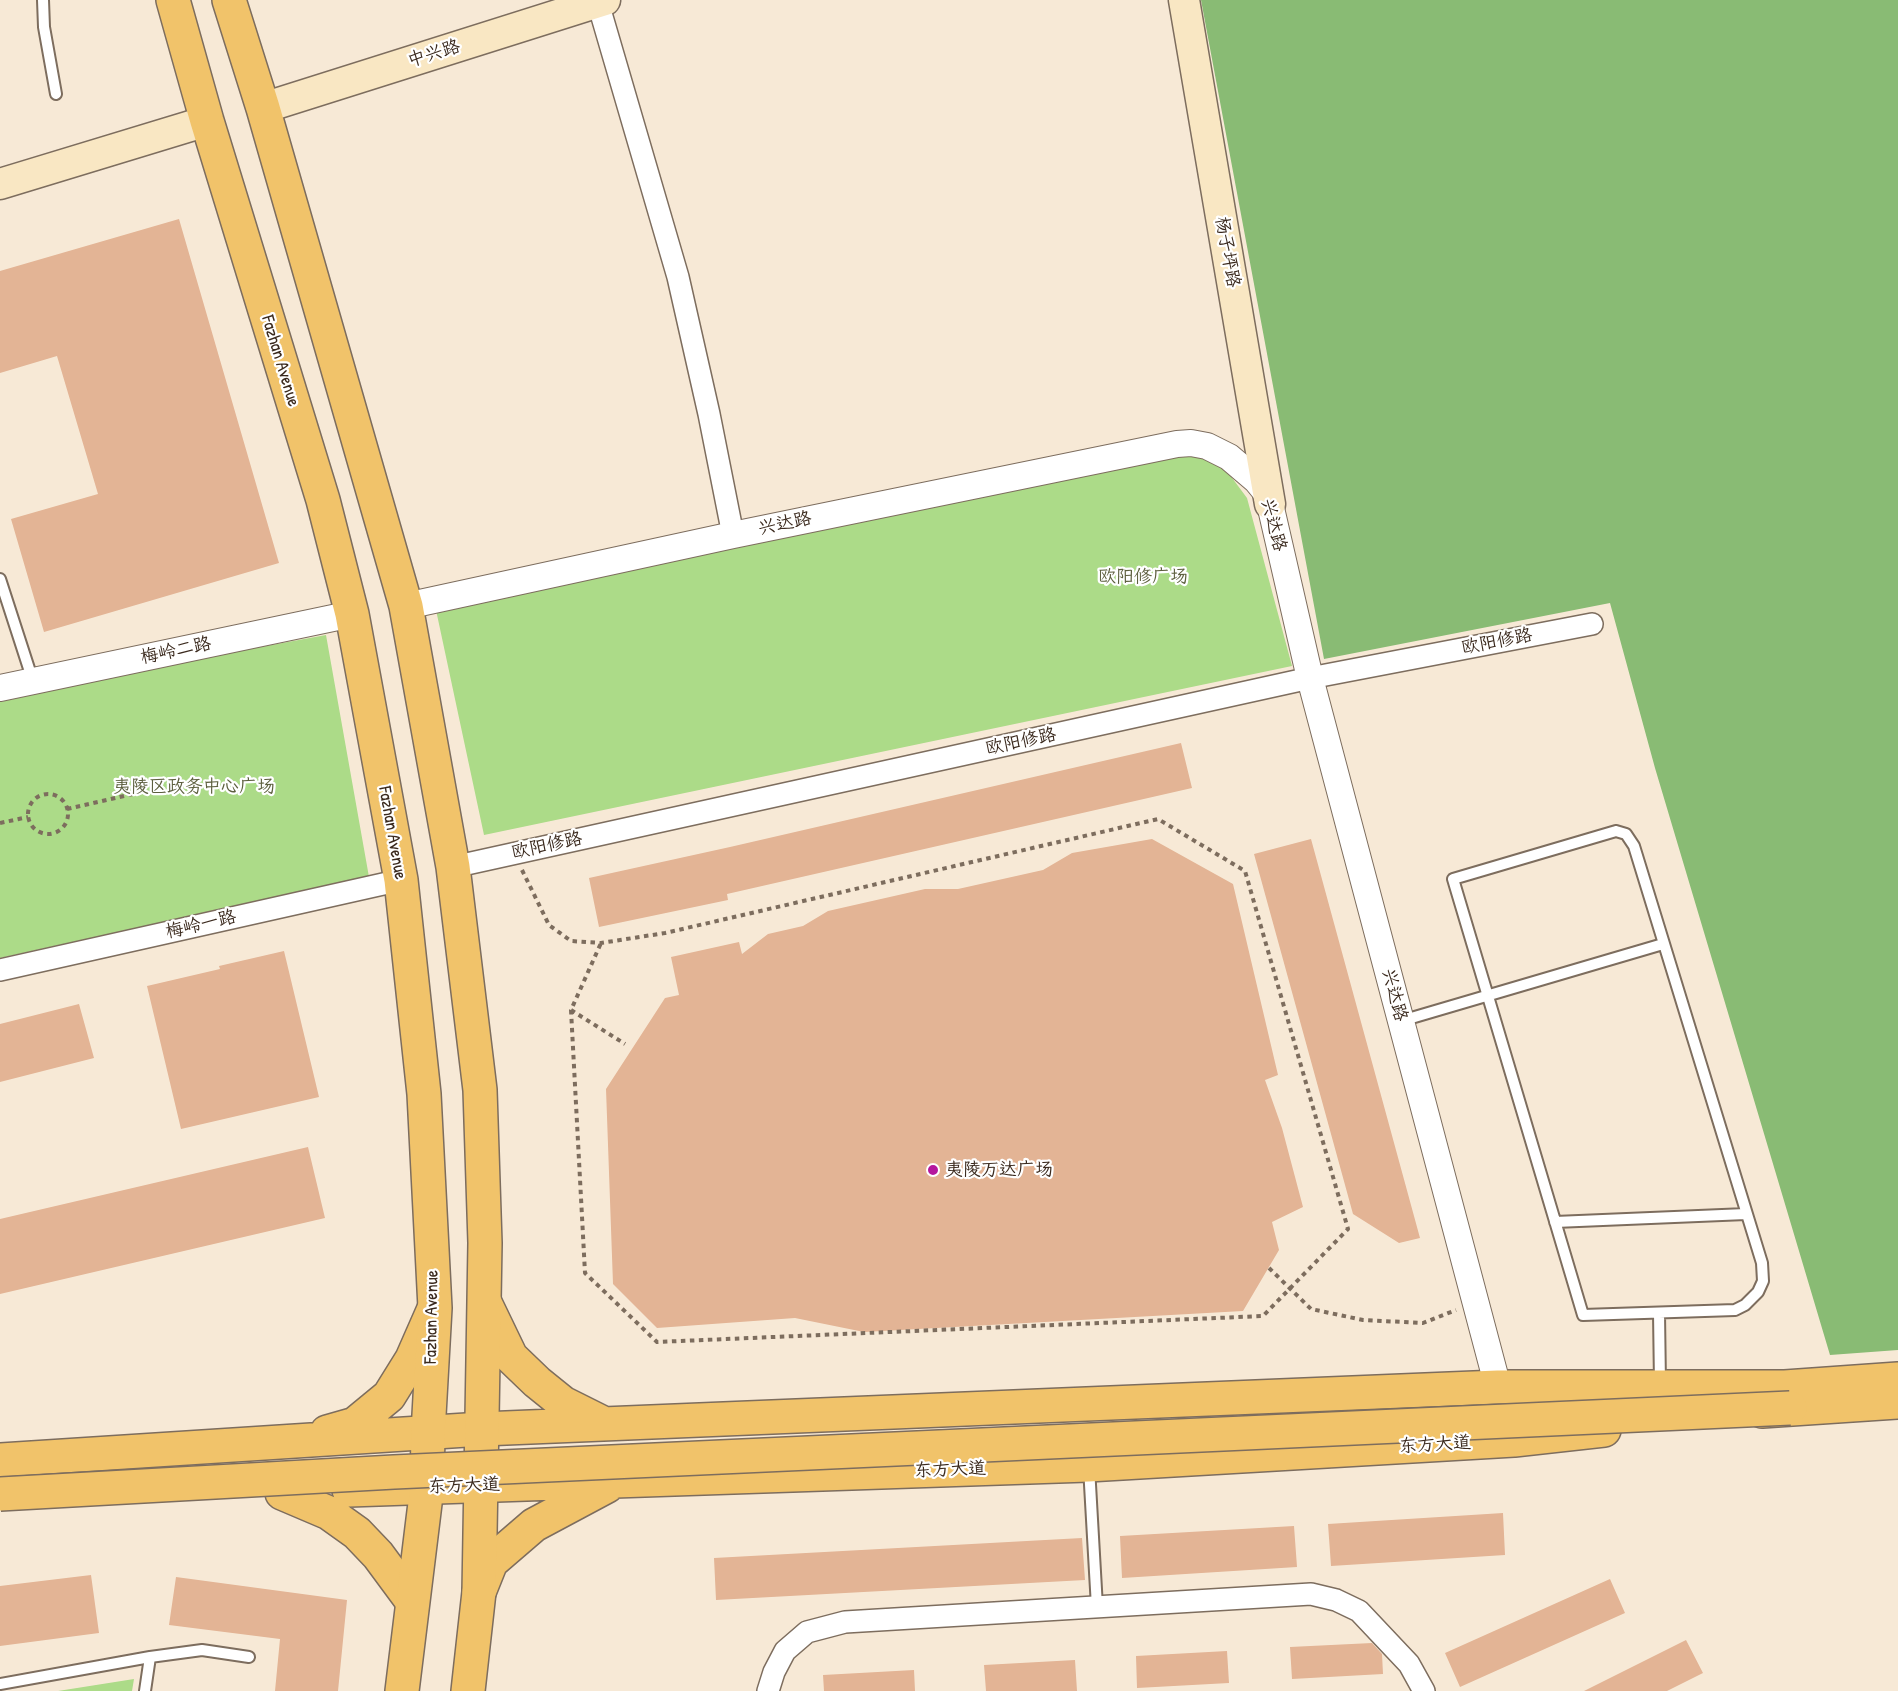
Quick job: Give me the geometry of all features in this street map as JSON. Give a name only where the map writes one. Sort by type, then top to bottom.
[{"type":"main road","name":"Fazhan Avenue","points":[[173,0],[207,121],[323,500],[352,614],[401,880],[424,1094],[435,1308],[427,1487],[402,1691]]},
{"type":"main road","points":[[229,0],[263,108],[406,606],[453,867],[480,1090],[485,1243],[479,1593],[468,1691]]},
{"type":"main road","name":"杨子坪路","points":[[1164,0],[1244,468]]},
{"type":"main road","name":"杨子坪路","points":[[1184,0],[1270,504]]},
{"type":"main road","name":"中兴路","points":[[263,108],[602,2]]},
{"type":"main road","points":[[0,184],[207,121]]},
{"type":"main road","points":[[484,1303],[511,1357],[563,1403],[604,1424]]},
{"type":"main road","points":[[296,1441],[355,1424],[389,1396],[412,1359],[435,1308]]},
{"type":"main road","name":"东方大道","points":[[0,1460],[482,1429],[1498,1387],[1660,1387],[1787,1397],[1896,1399]]},
{"type":"main road","points":[[0,1479],[546,1444],[1473,1406],[1787,1397]]},
{"type":"main road","points":[[0,1494],[1787,1397]]},
{"type":"main road","name":"东方大道","points":[[0,1509],[427,1487],[1088,1465],[1514,1440],[1787,1397]]},
{"type":"main road","points":[[479,1593],[492,1562],[534,1524],[614,1482]]},
{"type":"main road","points":[[282,1493],[329,1513],[357,1533],[378,1555],[412,1601]]},
{"type":"street","points":[[602,2],[678,277],[733,535]]},
{"type":"street","name":"兴达路","points":[[406,606],[733,535],[1177,444],[1191,443],[1207,446],[1229,457],[1244,468],[1265,491],[1270,504],[1310,678],[1498,1387]]},
{"type":"street","name":"梅岭二路","points":[[0,688],[352,614]]},
{"type":"street","name":"欧阳修路","points":[[453,867],[1310,678],[1592,624]]},
{"type":"street","name":"梅岭一路","points":[[0,970],[401,880]]},
{"type":"street","points":[[768,1691],[774,1672],[785,1651],[807,1632],[845,1622],[1311,1594],[1336,1600],[1359,1611],[1409,1664],[1424,1691]]},
{"type":"lane","points":[[43,0],[44,27],[56,94]]},
{"type":"lane","points":[[0,579],[33,681]]},
{"type":"lane","points":[[1616,831],[1626,834],[1634,846],[1762,1263],[1763,1281],[1758,1292],[1745,1305],[1735,1310],[1659,1314],[1583,1314],[1488,996],[1453,879],[1616,831]]},
{"type":"lane","points":[[1401,1021],[1663,944]]},
{"type":"lane","points":[[1555,1222],[1746,1214]]},
{"type":"lane","points":[[1659,1314],[1660,1387]]},
{"type":"lane","points":[[1088,1465],[1097,1607]]},
{"type":"lane","points":[[0,1684],[202,1650],[249,1657]]},
{"type":"lane","points":[[145,1691],[150,1657]]},
{"type":"path","points":[[68,809],[138,793]]},
{"type":"path","points":[[47,794],[60,798],[68,809],[67,822],[63,828],[52,834],[39,832],[33,828],[28,817],[30,804],[34,799],[47,794]]},
{"type":"path","points":[[0,823],[28,817]]},
{"type":"path","points":[[514,853],[549,925],[571,941],[601,943],[665,933],[1158,819],[1245,871],[1348,1229],[1263,1316],[657,1342],[585,1273],[571,1010],[601,943]]},
{"type":"path","points":[[571,1010],[625,1044]]},
{"type":"path","points":[[1269,1268],[1311,1309],[1363,1320],[1423,1323],[1476,1302]]},
{"type":"green space","points":[[1201,0],[1898,0],[1898,1350],[1830,1355],[1655,768],[1610,603],[1324,659]]},
{"type":"green space","name":"欧阳修广场","points":[[1179,449],[1221,463],[1247,498],[1292,666],[484,835],[436,610]]},
{"type":"green space","name":"夷陵区政务中心广场","points":[[326,635],[369,877],[0,958],[0,702],[179,662]]},
{"type":"green space","points":[[134,1679],[132,1691],[58,1691]]},
{"type":"building","points":[[179,219],[279,563],[44,632],[11,519],[98,494],[57,356],[0,373],[0,271]]},
{"type":"building","points":[[1181,743],[1192,788],[727,894],[728,900],[599,927],[589,878]]},
{"type":"building","name":"夷陵万达广场","points":[[1152,839],[1233,884],[1278,1075],[1265,1080],[1282,1128],[1303,1207],[1272,1222],[1279,1250],[1243,1311],[864,1332],[795,1318],[657,1328],[613,1284],[606,1089],[665,998],[679,995],[671,957],[739,942],[742,954],[768,934],[803,926],[828,911],[925,889],[958,889],[1043,870],[1072,853]]},
{"type":"building","points":[[1311,839],[1420,1238],[1399,1243],[1353,1214],[1254,854]]},
{"type":"building","points":[[284,951],[319,1097],[181,1129],[147,986]]},
{"type":"building","points":[[79,1004],[94,1058],[0,1082],[0,1024]]},
{"type":"building","points":[[308,1147],[325,1218],[0,1294],[0,1219]]},
{"type":"building","points":[[1503,1513],[1505,1555],[1331,1566],[1328,1524]]},
{"type":"building","points":[[1294,1526],[1297,1567],[1122,1578],[1120,1536]]},
{"type":"building","points":[[1082,1538],[1085,1580],[716,1600],[714,1558]]},
{"type":"building","points":[[91,1575],[99,1633],[0,1646],[0,1586]]},
{"type":"building","points":[[176,1577],[347,1600],[338,1691],[275,1691],[280,1639],[169,1625]]},
{"type":"building","points":[[1610,1579],[1625,1613],[1460,1687],[1445,1653]]},
{"type":"building","points":[[1686,1640],[1703,1673],[1667,1691],[1584,1691]]},
{"type":"building","points":[[1372,1643],[1382,1654],[1383,1674],[1292,1679],[1290,1647]]},
{"type":"building","points":[[1227,1651],[1229,1683],[1137,1688],[1136,1656]]},
{"type":"building","points":[[1075,1660],[1077,1691],[986,1691],[984,1665]]},
{"type":"building","points":[[914,1670],[915,1691],[824,1691],[823,1675]]},
{"type":"place","name":"夷陵万达广场","points":[[933,1170]]}]
